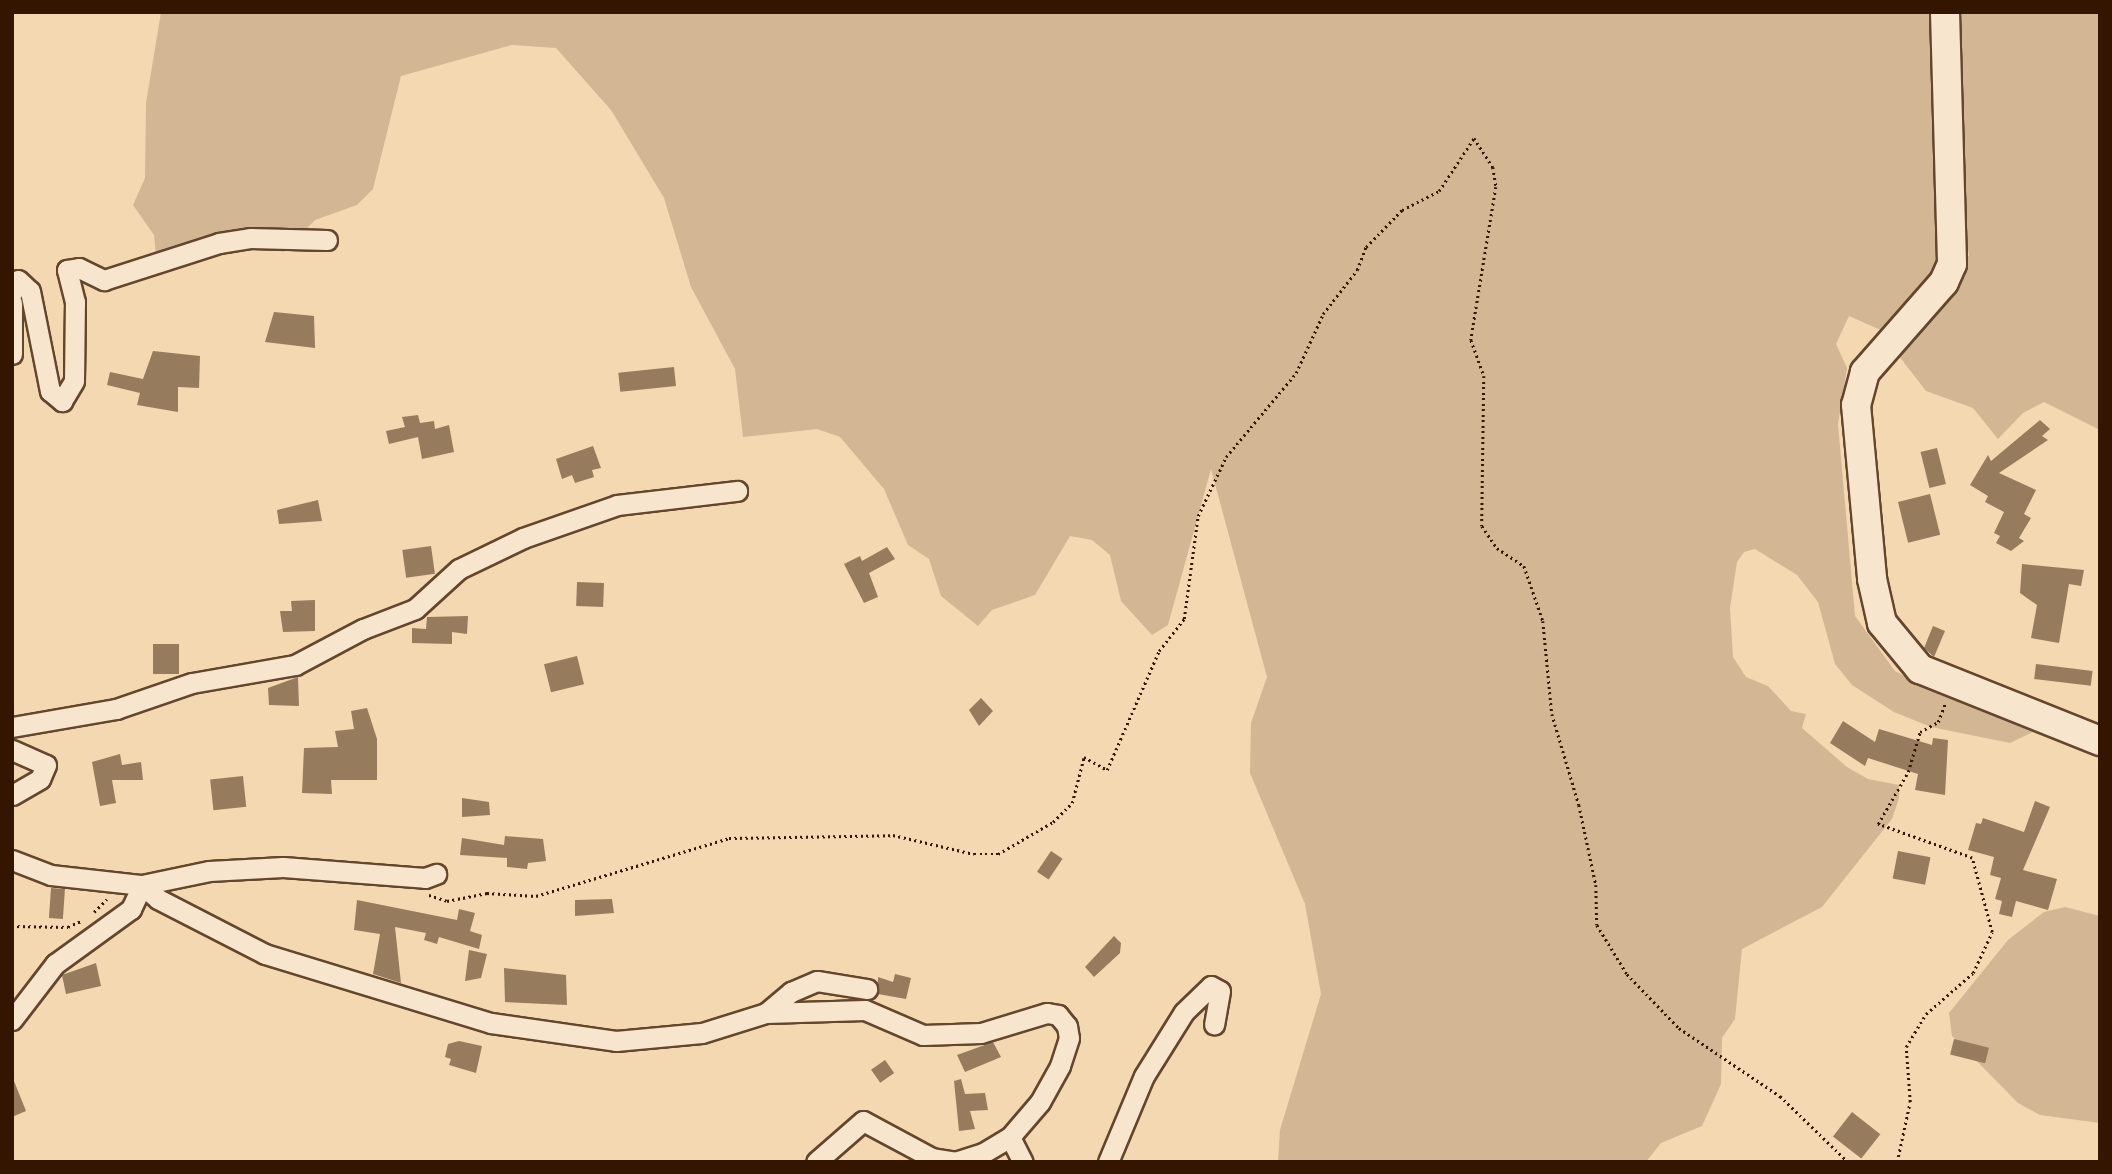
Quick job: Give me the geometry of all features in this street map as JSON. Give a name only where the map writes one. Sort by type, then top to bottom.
[{"type":"street","points":[[1945,12],[1952,264],[1944,282],[1865,372],[1856,405],[1860,495],[1882,622],[1920,668],[2100,741]]},
{"type":"street","points":[[12,293],[18,280],[30,291],[50,391],[62,401],[74,381],[75,302],[67,270],[79,268],[104,281],[219,243],[250,238],[327,240]]},
{"type":"street","points":[[12,303],[12,354]]},
{"type":"street","points":[[12,727],[116,709],[192,683],[295,665],[363,629],[415,609],[459,569],[523,538],[617,505],[737,491]]},
{"type":"street","points":[[12,750],[46,765],[40,779],[12,795]]},
{"type":"street","points":[[12,860],[51,875],[142,885],[209,871],[283,867],[408,876],[436,874]]},
{"type":"street","points":[[142,885],[158,899],[265,954],[491,1023],[616,1041],[702,1033],[766,1013],[865,1010],[917,1030],[923,1035],[981,1033],[1058,1015],[1069,1038],[1060,1066],[1040,1102],[1010,1137],[956,1162],[932,1158],[863,1121],[816,1162]]},
{"type":"street","points":[[12,1020],[55,964],[131,909],[142,885]]},
{"type":"street","points":[[766,1013],[791,992],[817,981],[867,989]]},
{"type":"street","points":[[1108,1162],[1144,1076],[1184,1012],[1211,986],[1220,991],[1214,1024]]},
{"type":"street","points":[[1010,1137],[1023,1162]]},
{"type":"path","points":[[408,876],[434,900],[536,895],[729,838],[893,835],[974,854],[998,854],[1053,822],[1072,803],[1084,757],[1107,770],[1159,651],[1184,619],[1198,516],[1226,457],[1296,373],[1322,314],[1357,270],[1366,247],[1402,210],[1439,191],[1474,138],[1493,167],[1496,187],[1471,340],[1484,376],[1482,526],[1497,548],[1524,566],[1543,621],[1552,715],[1579,805],[1596,885],[1597,925],[1627,974],[1679,1027],[1780,1096],[1848,1162]]},
{"type":"path","points":[[1897,1162],[1910,1102],[1906,1047],[1926,1014],[1973,972],[1992,932],[1972,858],[1878,824],[1908,772],[1920,732],[1938,722],[1941,706],[1976,691]]},
{"type":"path","points":[[12,926],[68,927],[88,918],[121,884]]},
{"type":"shaded area","points":[[161,12],[1934,12],[1940,264],[1935,276],[1883,331],[1849,316],[1836,344],[1847,368],[1838,424],[1855,616],[1895,671],[1941,695],[2037,730],[2010,743],[1931,727],[1894,712],[1852,685],[1835,664],[1818,602],[1797,575],[1755,549],[1744,552],[1737,562],[1730,608],[1733,657],[1746,677],[1768,686],[1791,711],[1806,714],[1802,728],[1847,767],[1868,779],[1899,785],[1899,798],[1892,819],[1822,907],[1742,949],[1735,1019],[1722,1038],[1721,1084],[1702,1126],[1661,1143],[1646,1162],[1278,1162],[1280,1130],[1321,994],[1305,904],[1250,773],[1251,723],[1267,677],[1211,469],[1168,625],[1152,635],[1121,601],[1110,555],[1092,540],[1070,536],[1035,595],[992,610],[978,626],[941,596],[929,559],[908,545],[884,489],[840,437],[817,429],[743,437],[735,369],[691,287],[664,198],[611,110],[556,48],[512,45],[401,76],[373,189],[357,205],[315,220],[284,252],[246,245],[156,254],[154,235],[133,205],[145,178],[146,103]]},
{"type":"shaded area","points":[[1954,12],[2100,12],[2100,430],[2044,402],[2023,413],[1998,439],[1973,408],[1926,391],[1899,356],[1969,255],[1961,210]]},
{"type":"shaded area","points":[[2065,907],[2100,916],[2100,1123],[2040,1115],[2018,1103],[1952,1036],[1949,1013],[2008,940],[2044,912]]},
{"type":"building","points":[[274,312],[314,316],[315,348],[265,342]]},
{"type":"building","points":[[153,351],[200,356],[199,388],[178,387],[178,412],[137,405],[140,393],[107,385],[110,372],[143,379]]},
{"type":"building","points":[[674,367],[676,386],[620,392],[618,373]]},
{"type":"building","points":[[418,415],[420,423],[434,421],[435,429],[449,425],[454,452],[422,459],[418,437],[389,444],[386,431],[405,427],[402,417]]},
{"type":"building","points":[[2040,420],[2050,429],[2042,436],[2048,440],[1999,473],[2036,490],[2024,514],[2031,518],[2019,538],[2024,541],[2011,551],[1996,543],[2000,536],[1994,533],[2004,512],[1985,502],[1988,496],[1970,485],[1988,455],[1991,461]]},
{"type":"building","points":[[593,446],[601,468],[592,470],[594,477],[575,483],[572,475],[562,479],[556,459]]},
{"type":"building","points":[[1937,448],[1946,484],[1929,488],[1921,452]]},
{"type":"building","points":[[1930,494],[1940,535],[1908,543],[1898,502]]},
{"type":"building","points":[[318,500],[322,521],[279,524],[277,510]]},
{"type":"building","points":[[431,546],[435,574],[406,578],[402,550]]},
{"type":"building","points":[[887,547],[895,559],[869,573],[878,597],[864,603],[844,564],[860,556],[862,561]]},
{"type":"building","points":[[2022,564],[2084,570],[2081,586],[2069,584],[2059,643],[2031,638],[2037,605],[2020,593]]},
{"type":"building","points":[[577,582],[604,583],[603,607],[576,606]]},
{"type":"building","points":[[315,600],[315,631],[283,632],[280,611],[292,611],[291,601]]},
{"type":"building","points":[[468,616],[467,634],[452,632],[452,644],[412,643],[412,628],[426,629],[427,617]]},
{"type":"building","points":[[1933,626],[1945,631],[1934,657],[1924,648]]},
{"type":"building","points":[[153,644],[179,644],[179,674],[153,674]]},
{"type":"building","points":[[577,656],[584,684],[551,692],[544,664]]},
{"type":"building","points":[[2036,664],[2093,671],[2091,686],[2034,679]]},
{"type":"building","points":[[298,677],[299,706],[269,705],[268,688]]},
{"type":"building","points":[[981,698],[993,711],[979,726],[969,710]]},
{"type":"building","points":[[367,708],[377,739],[377,780],[331,780],[332,794],[302,793],[304,748],[338,747],[335,731],[354,729],[351,711]]},
{"type":"building","points":[[1843,721],[1875,742],[1879,729],[1932,745],[1933,738],[1948,740],[1945,795],[1915,790],[1918,774],[1868,758],[1865,766],[1830,743]]},
{"type":"building","points":[[120,754],[122,765],[141,762],[143,780],[112,780],[116,803],[100,806],[92,762]]},
{"type":"building","points":[[243,776],[246,807],[213,810],[210,779]]},
{"type":"building","points":[[462,798],[489,802],[490,815],[462,817]]},
{"type":"building","points":[[2035,801],[2050,807],[2023,870],[2057,879],[2048,910],[2016,901],[2012,917],[1999,914],[2002,901],[1995,899],[2001,878],[1990,875],[1994,857],[1968,850],[1976,823],[1981,824],[1983,818],[2024,832]]},
{"type":"building","points":[[505,836],[543,839],[546,861],[528,863],[527,869],[507,867],[507,858],[460,855],[462,838],[504,845]]},
{"type":"building","points":[[1051,851],[1063,859],[1049,880],[1037,872]]},
{"type":"building","points":[[1898,851],[1930,857],[1925,885],[1893,878]]},
{"type":"building","points":[[51,888],[65,889],[63,919],[49,918]]},
{"type":"building","points":[[612,899],[614,913],[575,916],[575,900]]},
{"type":"building","points":[[357,900],[457,920],[459,909],[475,913],[470,931],[482,935],[479,949],[439,937],[437,944],[424,940],[426,933],[395,927],[401,983],[373,974],[380,934],[354,930]]},
{"type":"building","points":[[1114,936],[1121,943],[1120,953],[1094,977],[1085,967]]},
{"type":"building","points":[[469,950],[487,954],[481,978],[465,981]]},
{"type":"building","points":[[96,963],[101,986],[66,994],[62,975]]},
{"type":"building","points":[[504,968],[566,975],[567,1005],[505,1002]]},
{"type":"building","points":[[895,974],[911,978],[906,999],[878,994],[878,977],[893,982]]},
{"type":"building","points":[[1954,1039],[1989,1048],[1985,1063],[1950,1055]]},
{"type":"building","points":[[459,1041],[482,1046],[476,1073],[449,1065],[451,1059],[445,1057],[448,1044]]},
{"type":"building","points":[[993,1042],[1001,1057],[965,1072],[957,1055]]},
{"type":"building","points":[[885,1060],[894,1073],[880,1083],[871,1070]]},
{"type":"building","points":[[12,1076],[26,1111],[12,1117]]},
{"type":"building","points":[[961,1079],[965,1094],[985,1093],[988,1110],[970,1111],[975,1129],[959,1131],[954,1081]]},
{"type":"building","points":[[1852,1112],[1880,1134],[1861,1159],[1833,1136]]}]
